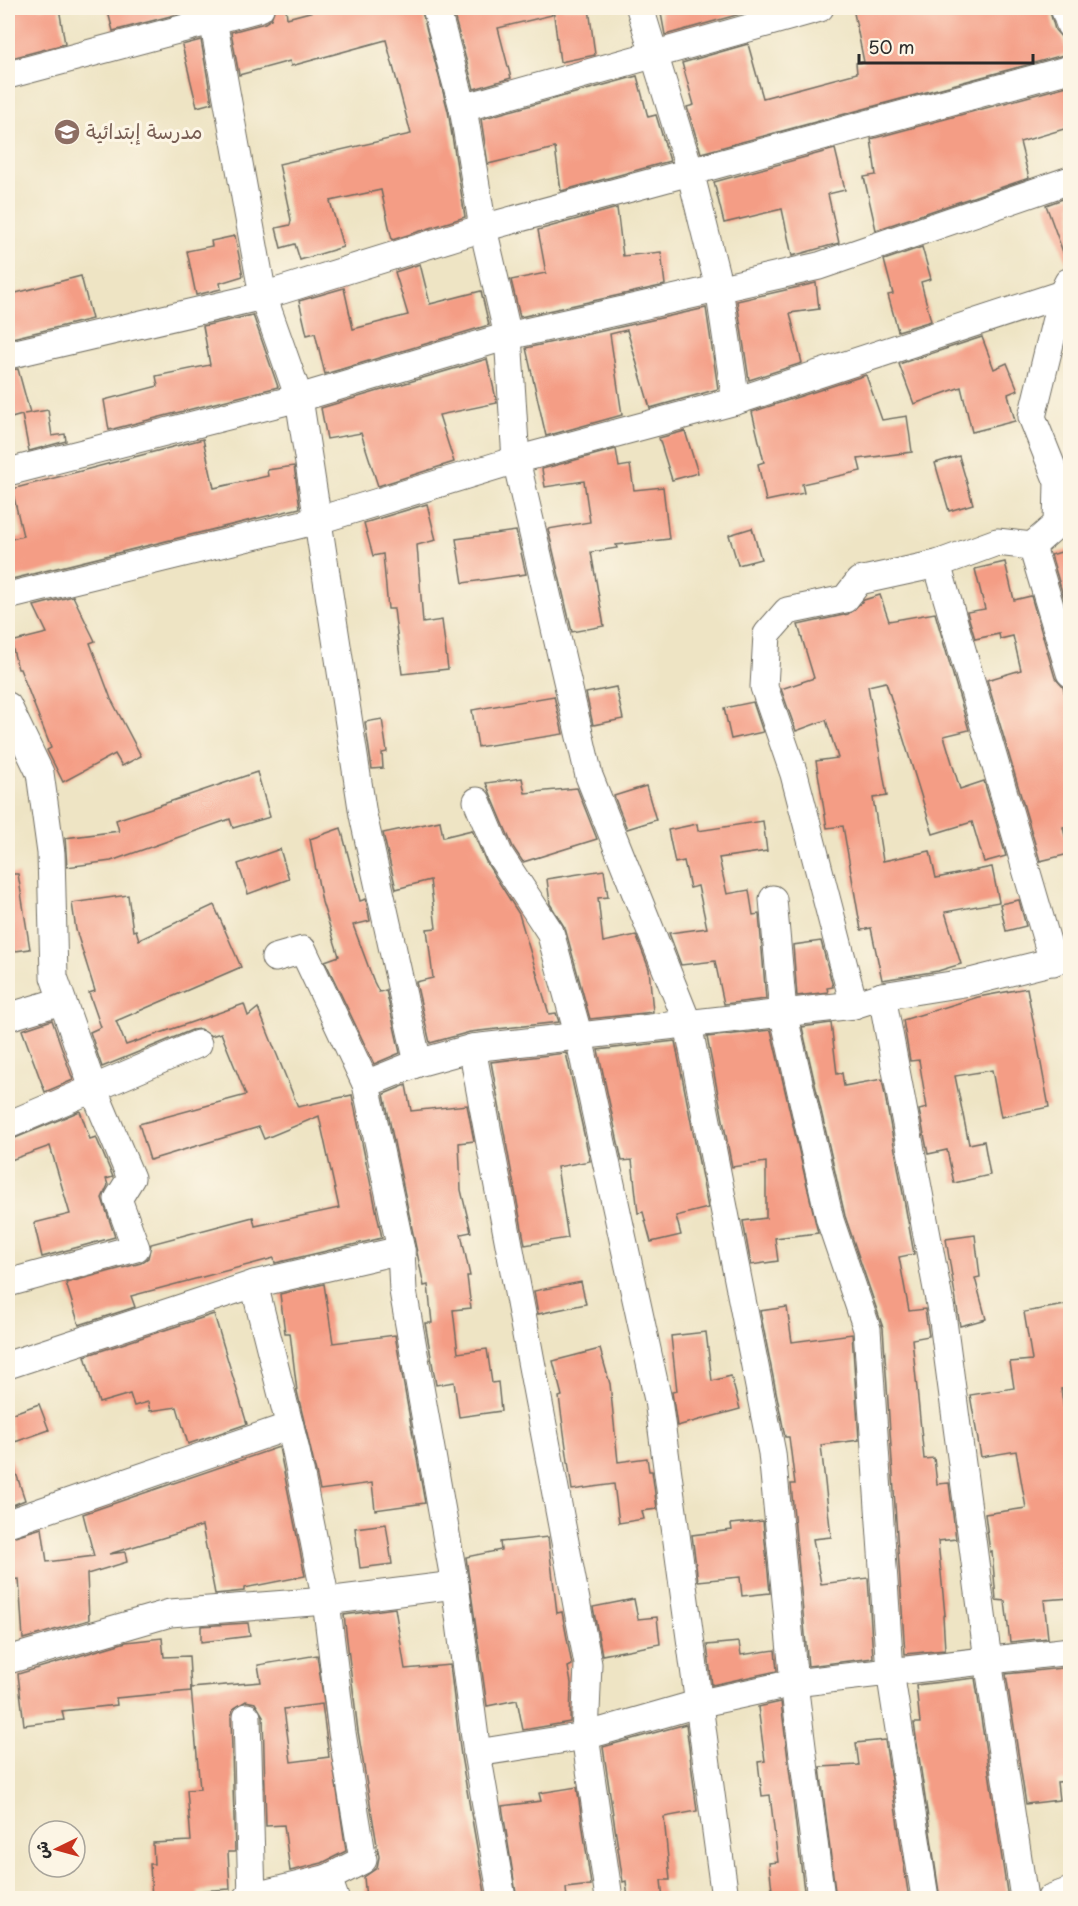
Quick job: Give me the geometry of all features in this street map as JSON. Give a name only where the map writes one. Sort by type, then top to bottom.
[{"type":"street","points":[[8,75],[177,19],[213,21],[260,8]]},
{"type":"street","points":[[436,8],[463,108],[483,228],[507,336],[516,460],[589,776],[688,1024],[771,1453],[794,1683],[821,1899]]},
{"type":"street","points":[[640,8],[656,53],[690,171],[719,288],[736,401]]},
{"type":"street","points":[[463,108],[820,8]]},
{"type":"street","points":[[1064,8],[1071,25]]},
{"type":"street","points":[[213,21],[263,296],[299,398],[320,520],[363,815],[418,1063]]},
{"type":"street","points":[[8,355],[263,296],[483,228],[1071,69]]},
{"type":"street","points":[[8,472],[299,398],[507,336],[819,266],[1071,180]]},
{"type":"street","points":[[8,596],[320,520],[516,460],[736,401],[1066,286]]},
{"type":"street","points":[[854,1005],[794,774],[764,687],[767,634],[787,611],[844,599],[859,581],[937,564],[997,542],[1032,546],[1057,524],[1058,482],[1032,417],[1066,286]]},
{"type":"street","points":[[1032,546],[1071,673]]},
{"type":"street","points":[[366,1084],[418,1063],[472,1048],[854,1005],[882,996],[970,982],[1062,959],[937,564]]},
{"type":"street","points":[[8,706],[40,773],[51,853],[54,977],[93,1088],[131,1178],[118,1199],[136,1248],[8,1283]]},
{"type":"street","points":[[477,801],[499,854],[550,932],[579,1037],[658,1400],[697,1704],[725,1899]]},
{"type":"street","points":[[773,899],[783,1012],[830,1220],[867,1329],[890,1671],[925,1899]]},
{"type":"street","points":[[275,958],[303,950],[366,1084],[402,1250],[404,1291],[455,1585],[477,1754],[502,1899]]},
{"type":"street","points":[[882,996],[943,1321],[988,1660],[1024,1899]]},
{"type":"street","points":[[8,1017],[61,1001]]},
{"type":"street","points":[[8,1125],[198,1044]]},
{"type":"street","points":[[472,1048],[588,1664],[585,1736],[609,1899]]},
{"type":"street","points":[[8,1365],[254,1284],[402,1250]]},
{"type":"street","points":[[247,1717],[250,1898],[333,1892],[363,1860],[342,1733],[326,1601],[290,1425],[254,1284]]},
{"type":"street","points":[[8,1523],[290,1425]]},
{"type":"street","points":[[8,1660],[170,1612],[326,1601],[455,1585]]},
{"type":"street","points":[[477,1754],[585,1736],[697,1704],[794,1683],[1071,1650]]},
{"type":"street","points":[[1051,1899],[1071,1891]]},
{"type":"building","points":[[8,8],[59,8],[65,44],[8,59]]},
{"type":"building","points":[[107,8],[201,8],[113,31]]},
{"type":"building","points":[[275,8],[286,8],[287,18],[325,8],[421,8],[448,111],[465,217],[392,240],[381,190],[330,201],[343,247],[300,260],[295,244],[281,248],[276,228],[290,225],[291,220],[279,164],[411,134],[386,40],[291,66],[290,61],[239,75],[231,32],[265,23],[271,19]]},
{"type":"building","points":[[452,8],[551,8],[552,15],[498,28],[511,78],[474,89]]},
{"type":"building","points":[[553,8],[589,8],[595,55],[560,62]]},
{"type":"building","points":[[660,8],[738,8],[740,14],[665,35]]},
{"type":"building","points":[[853,8],[1049,8],[1055,30],[1063,39],[1067,54],[701,153],[687,107],[694,105],[682,63],[748,44],[763,98],[857,73],[856,63],[864,62]]},
{"type":"building","points":[[201,40],[212,103],[197,107],[182,45]]},
{"type":"building","points":[[637,76],[648,117],[656,115],[670,161],[561,191],[555,148],[488,164],[481,119]]},
{"type":"building","points":[[1071,85],[1071,127],[1020,142],[1029,178],[876,230],[864,177],[876,175],[871,139]]},
{"type":"building","points":[[835,149],[845,190],[828,194],[839,243],[792,256],[782,209],[724,223],[714,182]]},
{"type":"building","points":[[1071,196],[1071,265],[1068,266],[1046,205]]},
{"type":"building","points":[[617,208],[623,256],[661,252],[665,285],[520,317],[511,280],[546,273],[538,230]]},
{"type":"building","points":[[235,236],[243,276],[220,283],[221,289],[196,295],[187,251],[212,246],[211,241]]},
{"type":"building","points":[[922,247],[931,279],[921,282],[931,321],[898,331],[888,295],[893,294],[884,260]]},
{"type":"building","points":[[420,264],[430,304],[481,291],[489,325],[325,374],[315,333],[307,335],[299,301],[344,288],[353,329],[408,315],[395,272]]},
{"type":"building","points":[[81,276],[92,319],[8,339],[8,295]]},
{"type":"building","points":[[816,283],[819,309],[790,313],[802,363],[749,380],[737,301]]},
{"type":"building","points":[[706,308],[718,389],[650,408],[627,330],[610,334],[622,415],[546,436],[526,348]]},
{"type":"building","points":[[253,315],[278,387],[109,430],[104,400],[158,386],[156,376],[210,365],[203,326]]},
{"type":"building","points":[[982,337],[994,369],[1007,363],[1018,390],[1008,394],[1015,421],[972,432],[961,387],[914,404],[899,364]]},
{"type":"building","points":[[487,359],[497,403],[439,415],[454,462],[378,486],[361,433],[327,439],[321,408]]},
{"type":"building","points":[[18,369],[30,413],[48,410],[52,436],[65,434],[66,441],[29,451],[22,415],[8,419],[8,370]]},
{"type":"building","points":[[866,375],[882,420],[907,416],[912,452],[858,459],[861,471],[802,484],[804,493],[766,501],[758,464],[764,462],[752,412]]},
{"type":"building","points":[[685,431],[698,473],[672,480],[659,438]]},
{"type":"building","points":[[203,439],[214,488],[268,476],[267,470],[294,466],[300,508],[8,580],[8,540],[23,536],[12,489]]},
{"type":"building","points":[[616,449],[619,467],[630,465],[634,490],[663,487],[669,539],[616,545],[617,548],[591,552],[604,626],[572,632],[548,529],[590,522],[584,481],[545,487],[542,469]]},
{"type":"building","points":[[959,456],[973,504],[949,511],[935,463]]},
{"type":"building","points":[[427,504],[436,540],[417,545],[423,623],[442,620],[448,669],[402,674],[394,609],[388,609],[383,554],[373,556],[364,523]]},
{"type":"building","points":[[752,528],[761,559],[738,565],[729,535]]},
{"type":"building","points":[[516,531],[526,574],[463,583],[456,539]]},
{"type":"building","points":[[1071,549],[1071,601],[1065,602],[1051,555]]},
{"type":"building","points":[[1005,562],[1014,600],[1031,596],[1055,678],[1063,687],[1071,716],[1071,825],[1063,827],[1069,854],[1040,861],[987,680],[1021,670],[1013,636],[1000,639],[999,634],[975,639],[967,612],[985,609],[975,569]]},
{"type":"building","points":[[880,595],[889,621],[935,613],[969,730],[944,736],[960,789],[984,781],[1006,856],[984,862],[972,822],[933,834],[886,682],[868,686],[887,796],[873,798],[883,861],[930,851],[936,878],[992,867],[999,902],[945,912],[961,964],[938,971],[882,980],[871,928],[861,930],[843,826],[827,828],[816,761],[838,758],[826,720],[796,731],[781,689],[814,678],[798,625],[848,614],[864,600]]},
{"type":"building","points":[[73,596],[95,641],[90,643],[111,699],[141,756],[122,766],[115,754],[63,782],[47,750],[51,748],[20,669],[18,669],[11,642],[47,633],[34,606]]},
{"type":"building","points":[[616,687],[623,719],[593,725],[586,693]]},
{"type":"building","points":[[554,696],[563,734],[478,747],[472,710]]},
{"type":"building","points":[[753,702],[763,732],[731,739],[724,708]]},
{"type":"building","points":[[382,719],[387,752],[382,753],[383,768],[372,769],[365,722]]},
{"type":"building","points":[[257,772],[270,817],[233,828],[230,819],[111,861],[67,867],[65,838],[119,831],[116,820]]},
{"type":"building","points":[[522,778],[525,793],[577,788],[597,839],[523,862],[513,847],[486,783]]},
{"type":"building","points":[[646,786],[656,820],[627,829],[614,796]]},
{"type":"building","points":[[440,821],[443,837],[472,830],[486,862],[519,914],[549,1014],[556,1013],[559,1022],[470,1032],[430,1043],[416,982],[433,978],[427,929],[436,928],[430,880],[396,889],[383,833]]},
{"type":"building","points":[[763,821],[767,851],[719,858],[727,894],[749,890],[753,915],[759,914],[766,999],[724,1004],[715,961],[681,965],[669,933],[707,928],[698,886],[690,888],[684,861],[675,863],[668,830],[697,824],[698,831]]},
{"type":"building","points":[[341,828],[360,901],[366,899],[370,921],[353,925],[379,992],[386,990],[400,1053],[374,1064],[325,961],[339,956],[322,902],[310,839]]},
{"type":"building","points":[[280,849],[289,879],[248,894],[238,864]]},
{"type":"building","points":[[604,870],[608,897],[598,898],[603,942],[636,935],[649,969],[653,1012],[590,1019],[565,928],[550,904],[547,879]]},
{"type":"building","points":[[8,874],[18,874],[30,949],[8,952]]},
{"type":"building","points":[[128,895],[133,931],[136,930],[139,940],[214,905],[241,967],[116,1021],[126,1045],[244,1004],[248,1016],[258,1008],[298,1107],[352,1095],[382,1238],[275,1263],[274,1258],[131,1296],[135,1307],[79,1325],[66,1283],[141,1263],[148,1258],[151,1244],[253,1217],[255,1226],[339,1208],[319,1116],[264,1139],[259,1127],[150,1160],[139,1124],[246,1095],[221,1033],[211,1036],[200,1029],[192,1030],[102,1067],[90,1032],[101,1027],[89,993],[95,991],[76,930],[72,903]]},
{"type":"building","points":[[1019,900],[1026,926],[1006,931],[1000,904]]},
{"type":"building","points":[[821,941],[833,987],[827,988],[828,992],[797,996],[793,945]]},
{"type":"building","points":[[1027,988],[1049,1107],[1001,1117],[992,1070],[955,1076],[969,1144],[984,1141],[990,1175],[954,1183],[947,1150],[928,1154],[919,1110],[927,1108],[919,1060],[910,1061],[903,1020],[978,997]]},
{"type":"building","points":[[52,1020],[73,1080],[45,1092],[22,1030]]},
{"type":"building","points":[[831,1023],[837,1074],[842,1073],[844,1086],[882,1079],[914,1254],[899,1257],[909,1311],[925,1309],[929,1336],[912,1339],[924,1459],[934,1458],[937,1484],[949,1483],[956,1539],[938,1541],[945,1615],[943,1616],[945,1650],[905,1654],[883,1328],[845,1216],[802,1027]]},
{"type":"building","points":[[771,1030],[818,1233],[775,1238],[778,1261],[751,1265],[743,1221],[766,1218],[766,1162],[732,1167],[707,1037]]},
{"type":"building","points":[[675,1041],[708,1208],[676,1216],[681,1235],[651,1242],[643,1212],[638,1213],[632,1160],[622,1161],[598,1050]]},
{"type":"building","points":[[566,1053],[590,1161],[557,1167],[568,1238],[525,1245],[491,1062]]},
{"type":"building","points":[[406,1085],[411,1111],[467,1105],[474,1141],[459,1143],[461,1190],[471,1232],[461,1234],[470,1276],[467,1276],[471,1308],[453,1310],[458,1353],[487,1349],[492,1383],[498,1382],[501,1411],[459,1417],[454,1382],[436,1385],[425,1323],[432,1323],[428,1285],[424,1286],[384,1094]]},
{"type":"building","points":[[80,1111],[90,1139],[96,1137],[113,1177],[106,1179],[108,1185],[102,1198],[115,1237],[42,1257],[34,1223],[70,1214],[50,1146],[8,1161],[8,1141]]},
{"type":"building","points":[[975,1235],[980,1277],[975,1278],[986,1319],[960,1326],[946,1239]]},
{"type":"building","points":[[581,1282],[586,1304],[538,1314],[534,1291]]},
{"type":"building","points":[[324,1284],[333,1343],[395,1335],[425,1503],[375,1510],[372,1483],[320,1490],[297,1391],[290,1333],[285,1333],[280,1294]]},
{"type":"building","points":[[1071,1304],[1071,1388],[1061,1389],[1071,1459],[1071,1598],[1044,1600],[1048,1638],[1010,1642],[1005,1601],[996,1600],[992,1551],[990,1552],[985,1514],[1026,1508],[1016,1451],[981,1457],[970,1395],[1014,1388],[1010,1362],[1032,1360],[1024,1312]]},
{"type":"building","points":[[787,1307],[792,1342],[852,1334],[859,1440],[821,1445],[831,1537],[813,1539],[821,1584],[868,1578],[873,1658],[808,1666],[791,1484],[795,1484],[789,1437],[785,1437],[760,1311]]},
{"type":"building","points":[[214,1314],[247,1424],[188,1444],[177,1407],[150,1411],[148,1402],[134,1406],[130,1394],[99,1403],[85,1356]]},
{"type":"building","points":[[706,1332],[712,1381],[731,1376],[740,1409],[677,1426],[672,1392],[677,1391],[671,1336]]},
{"type":"building","points":[[600,1349],[610,1384],[618,1462],[647,1458],[649,1471],[652,1471],[657,1509],[642,1511],[644,1519],[619,1523],[614,1484],[572,1490],[559,1397],[562,1396],[553,1361]]},
{"type":"building","points":[[39,1404],[49,1430],[15,1442],[8,1415]]},
{"type":"building","points":[[279,1447],[305,1576],[244,1588],[244,1591],[215,1594],[202,1526],[109,1554],[125,1552],[127,1562],[87,1574],[89,1620],[23,1639],[19,1579],[8,1580],[8,1538],[42,1528],[47,1562],[94,1556],[83,1514]]},
{"type":"building","points":[[8,1458],[11,1458],[25,1500],[8,1507]]},
{"type":"building","points":[[763,1521],[770,1593],[742,1596],[740,1577],[698,1581],[692,1535],[732,1530],[731,1524]]},
{"type":"building","points":[[386,1524],[392,1564],[360,1568],[355,1528]]},
{"type":"building","points":[[548,1537],[557,1613],[562,1612],[572,1665],[568,1667],[571,1683],[570,1722],[523,1730],[517,1700],[487,1706],[466,1557],[501,1550],[500,1542]]},
{"type":"building","points":[[634,1599],[638,1619],[657,1617],[660,1644],[602,1655],[593,1607]]},
{"type":"building","points":[[395,1608],[405,1669],[450,1665],[461,1756],[486,1899],[366,1899],[364,1877],[377,1868],[379,1857],[358,1731],[344,1615]]},
{"type":"building","points":[[248,1623],[250,1636],[201,1642],[201,1626]]},
{"type":"building","points":[[162,1638],[164,1657],[189,1656],[191,1691],[116,1698],[117,1705],[62,1711],[64,1720],[24,1725],[18,1674],[126,1642]]},
{"type":"building","points":[[739,1642],[741,1655],[775,1650],[777,1671],[712,1685],[707,1645]]},
{"type":"building","points":[[317,1655],[346,1851],[322,1863],[290,1871],[284,1825],[266,1826],[263,1716],[255,1703],[246,1701],[233,1709],[231,1717],[235,1852],[228,1852],[230,1889],[198,1891],[199,1899],[152,1899],[150,1864],[154,1864],[153,1843],[191,1841],[187,1790],[200,1789],[191,1688],[261,1682],[258,1665]],"holes":[[[322,1704],[329,1757],[291,1762],[284,1709]]]},
{"type":"building","points":[[1071,1667],[1071,1781],[1057,1782],[1059,1800],[1026,1804],[1006,1674]]},
{"type":"building","points":[[975,1678],[1008,1899],[940,1899],[914,1723],[920,1723],[916,1685]]},
{"type":"building","points":[[781,1702],[805,1899],[773,1899],[769,1863],[778,1862],[770,1795],[762,1796],[758,1762],[765,1761],[758,1707]]},
{"type":"building","points":[[686,1724],[697,1811],[664,1817],[670,1880],[661,1880],[663,1899],[628,1899],[626,1881],[623,1882],[603,1747]]},
{"type":"building","points":[[885,1740],[909,1899],[836,1899],[820,1767],[859,1765],[856,1743]]},
{"type":"building","points":[[577,1787],[591,1885],[566,1888],[567,1899],[517,1899],[502,1806],[541,1801],[539,1793]]},
{"type":"place","name":"مدرسة إبتدائية","points":[[67,132]]}]
